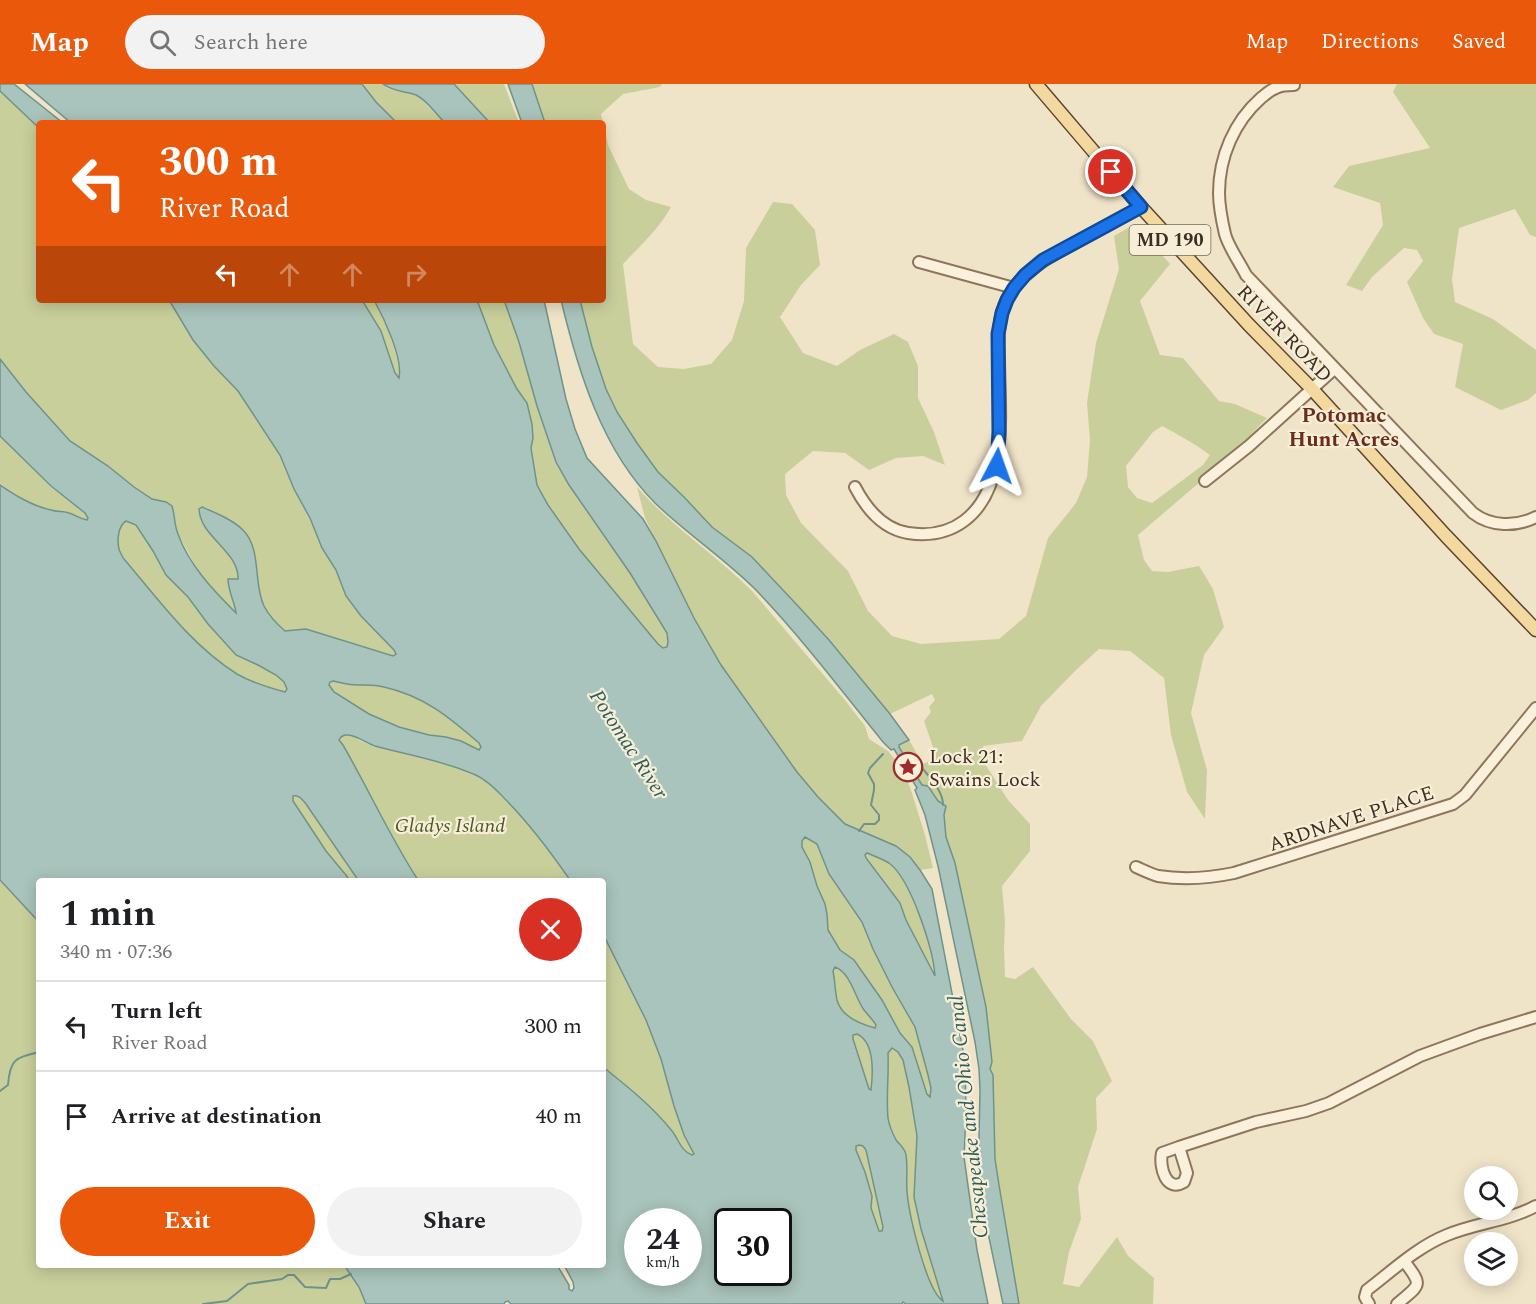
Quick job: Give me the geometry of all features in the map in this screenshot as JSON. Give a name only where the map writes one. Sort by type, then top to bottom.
[{"type":"main road","name":"RIVER ROAD","points":[[1036,84],[1141,207],[1249,326],[1312,389],[1446,536],[1536,630]]},
{"type":"street","points":[[1294,85],[1278,87],[1254,104],[1234,132],[1222,164],[1219,193],[1226,236],[1246,275],[1479,518],[1497,524],[1510,525],[1536,517]]},
{"type":"street","points":[[855,487],[871,512],[895,530],[927,535],[940,533],[957,526],[972,515],[990,488],[997,466],[998,334],[1007,300],[1025,275],[1043,260],[1141,207]]},
{"type":"street","points":[[919,262],[1014,288]]},
{"type":"street","points":[[1205,481],[1249,446],[1334,369]]},
{"type":"street","name":"ARDNAVE PLACE","points":[[1136,867],[1156,875],[1185,878],[1217,877],[1453,804],[1465,795],[1536,708]]},
{"type":"street","points":[[1179,1147],[1256,1122],[1306,1111],[1329,1103],[1420,1056],[1536,1017]]},
{"type":"street","points":[[1369,1304],[1365,1297],[1367,1290],[1432,1242],[1449,1234],[1536,1206]]},
{"type":"street","points":[[1397,1304],[1416,1288],[1417,1283],[1416,1277],[1404,1261]]},
{"type":"green space","points":[[362,84],[383,84],[387,88],[418,96],[442,120],[394,120]]},
{"type":"green space","points":[[454,84],[504,84],[518,120],[487,120]]},
{"type":"green space","points":[[532,84],[662,84],[660,87],[623,94],[601,114],[602,120],[544,120]]},
{"type":"green space","points":[[1397,84],[1536,84],[1536,237],[1530,235],[1515,209],[1459,228],[1452,279],[1455,302],[1493,319],[1536,350],[1536,393],[1528,400],[1501,410],[1455,387],[1463,344],[1434,334],[1423,318],[1407,282],[1423,261],[1417,250],[1404,248],[1372,277],[1362,291],[1346,285],[1383,225],[1380,203],[1333,187],[1349,166],[1430,148],[1393,92]]},
{"type":"green space","points":[[0,91],[36,125],[36,303],[171,303],[193,340],[238,391],[280,455],[322,548],[336,570],[346,596],[396,654],[394,656],[306,629],[286,631],[264,606],[253,547],[249,538],[234,523],[202,508],[199,510],[201,520],[233,560],[237,569],[238,579],[228,580],[228,586],[237,614],[210,588],[195,565],[177,532],[174,514],[166,502],[152,499],[70,441],[0,360]]},
{"type":"green space","points":[[606,136],[629,189],[646,200],[671,207],[655,230],[623,264],[633,344],[658,367],[684,369],[711,364],[732,340],[744,301],[746,248],[773,202],[792,204],[815,230],[820,265],[801,285],[780,317],[803,353],[837,366],[860,350],[894,334],[908,342],[918,366],[918,398],[934,432],[945,465],[923,456],[896,458],[869,470],[845,453],[813,451],[785,474],[786,495],[801,523],[848,571],[868,611],[892,636],[921,644],[999,639],[1026,616],[1048,538],[1076,503],[1087,477],[1090,440],[1087,403],[1096,343],[1119,269],[1114,236],[1135,224],[1170,264],[1140,301],[1160,355],[1183,358],[1219,401],[1235,404],[1267,418],[1228,458],[1138,535],[1144,560],[1152,571],[1168,572],[1199,566],[1213,589],[1224,627],[1204,655],[1191,713],[1207,770],[1205,819],[1187,792],[1171,735],[1164,678],[1130,651],[1099,649],[1041,706],[1022,741],[983,746],[985,764],[1008,800],[1030,824],[1030,851],[1002,886],[1005,921],[1005,977],[1015,979],[1033,967],[1071,1019],[1093,1041],[1112,1081],[1096,1098],[1097,1129],[1078,1187],[1081,1219],[1069,1252],[1063,1284],[1079,1287],[1117,1237],[1128,1256],[1154,1278],[1153,1304],[1019,1304],[995,1159],[994,1102],[990,1069],[992,1062],[986,1007],[955,863],[946,837],[944,815],[946,806],[938,801],[933,792],[922,785],[899,746],[909,740],[923,764],[929,761],[935,753],[924,721],[931,712],[929,707],[935,700],[932,694],[890,714],[829,640],[772,577],[752,557],[712,527],[658,472],[617,412],[606,389],[581,303],[606,303]],"holes":[[[1162,426],[1210,455],[1203,465],[1152,503],[1137,498],[1128,487],[1126,466],[1153,432]]]},
{"type":"green space","points":[[364,303],[376,303],[379,310],[393,346],[399,378],[395,373],[381,331]]},
{"type":"green space","points":[[478,303],[505,303],[556,462],[667,633],[668,647],[663,648],[658,644],[579,549],[548,505],[537,485],[527,403],[494,345]]},
{"type":"green space","points":[[0,436],[51,487],[85,513],[87,520],[70,513],[37,506],[0,485]]},
{"type":"green space","points":[[637,487],[664,514],[752,591],[844,699],[865,726],[869,739],[888,751],[897,762],[910,787],[933,868],[920,870],[910,857],[845,824],[797,772],[707,642],[645,518]]},
{"type":"green space","points":[[126,521],[136,525],[208,624],[258,665],[284,682],[287,689],[284,692],[254,682],[237,673],[205,649],[176,620],[121,554],[118,545],[119,534],[121,526]]},
{"type":"green space","points":[[333,681],[379,686],[408,694],[434,707],[481,747],[479,750],[461,741],[399,727],[369,714],[334,692],[329,685]]},
{"type":"green space","name":"Gladys Island","points":[[342,735],[354,736],[373,746],[451,766],[485,780],[520,815],[569,878],[417,878],[339,740]]},
{"type":"green space","points":[[293,796],[301,798],[306,804],[356,878],[348,878],[326,851],[293,801]]},
{"type":"green space","points":[[805,837],[817,844],[829,874],[862,922],[892,987],[915,1027],[931,1088],[929,1097],[912,1047],[900,1033],[882,1000],[854,960],[840,950],[828,930],[825,904],[810,862],[802,847]]},
{"type":"green space","points":[[867,853],[889,863],[906,884],[920,916],[935,978],[900,903],[866,858]]},
{"type":"green space","points":[[0,862],[36,896],[36,1268],[350,1268],[375,1304],[0,1304]]},
{"type":"green space","points":[[606,940],[646,1020],[661,1059],[684,1135],[693,1155],[683,1148],[664,1122],[606,1069]]},
{"type":"green space","points":[[835,967],[848,979],[863,1009],[877,1025],[875,1028],[852,1019],[839,1006],[833,971]]},
{"type":"green space","points":[[857,1034],[863,1038],[870,1051],[872,1090],[869,1089],[853,1039],[853,1035]]},
{"type":"green space","points":[[892,1048],[903,1060],[909,1087],[917,1136],[914,1197],[921,1229],[943,1301],[936,1295],[924,1267],[911,1219],[904,1149],[896,1139],[888,1121],[888,1053]]},
{"type":"green space","points":[[859,1145],[866,1150],[883,1231],[879,1231],[871,1208],[872,1195],[856,1150],[856,1146]]},
{"type":"water","points":[[0,84],[14,84],[59,120],[36,120],[36,125],[0,91]]},
{"type":"water","points":[[25,84],[362,84],[394,120],[67,120]]},
{"type":"water","points":[[383,84],[454,84],[487,120],[442,120],[420,97],[391,89]]},
{"type":"water","points":[[508,84],[532,84],[544,120],[521,120]]},
{"type":"water","name":"Potomac River","points":[[171,303],[364,303],[381,331],[395,373],[399,378],[395,349],[375,303],[478,303],[494,345],[527,403],[532,424],[531,448],[537,485],[579,549],[658,644],[663,648],[667,647],[667,633],[556,462],[505,303],[545,303],[566,399],[587,458],[643,519],[721,665],[797,772],[818,797],[845,824],[896,846],[910,857],[932,889],[965,1061],[964,1157],[977,1250],[988,1304],[906,1304],[903,1302],[902,1304],[511,1304],[508,1301],[504,1304],[366,1304],[359,1287],[346,1268],[559,1268],[572,1291],[573,1282],[566,1268],[606,1268],[606,1069],[656,1113],[685,1151],[694,1154],[684,1135],[661,1059],[646,1020],[606,940],[606,878],[569,878],[513,808],[489,784],[474,774],[375,746],[350,735],[342,736],[339,740],[417,878],[357,878],[306,804],[300,798],[293,796],[293,801],[326,851],[348,878],[36,878],[36,919],[0,880],[0,485],[37,506],[67,512],[87,520],[88,518],[85,513],[51,486],[0,436],[0,359],[70,441],[152,499],[172,506],[177,531],[188,556],[210,586],[236,613],[228,579],[238,579],[237,569],[206,528],[199,509],[202,507],[234,523],[249,538],[253,547],[264,606],[273,620],[285,631],[306,629],[393,656],[396,654],[346,596],[336,570],[322,548],[280,455],[238,391],[193,340]],"holes":[[[126,521],[136,525],[166,575],[188,597],[208,624],[236,655],[276,675],[284,682],[287,689],[285,692],[237,674],[190,635],[123,558],[118,542],[121,526]],[[333,681],[352,685],[379,686],[412,696],[446,716],[481,747],[479,750],[461,741],[399,727],[369,714],[334,692],[329,685]],[[805,837],[817,844],[829,874],[862,922],[892,987],[915,1027],[931,1088],[930,1097],[927,1094],[912,1047],[900,1033],[882,1000],[854,960],[840,950],[828,930],[825,904],[810,862],[802,847]],[[867,853],[889,863],[905,884],[925,933],[935,976],[906,920],[900,903],[866,858]],[[835,967],[849,980],[861,1005],[876,1025],[875,1028],[857,1022],[839,1006],[833,971]],[[857,1034],[863,1038],[870,1051],[871,1090],[853,1039],[853,1035]],[[892,1048],[903,1060],[909,1087],[917,1136],[914,1197],[921,1229],[943,1301],[930,1282],[919,1251],[908,1203],[905,1153],[896,1140],[889,1121],[888,1053]],[[859,1145],[866,1150],[882,1231],[879,1231],[871,1208],[872,1196],[856,1150],[856,1146]]]},
{"type":"water","points":[[562,303],[581,303],[606,389],[617,412],[658,472],[712,527],[752,557],[829,640],[909,740],[899,747],[922,785],[928,786],[938,801],[946,806],[944,815],[946,837],[955,863],[986,1007],[992,1062],[990,1069],[993,1075],[995,1159],[1019,1304],[1003,1304],[984,1214],[979,1139],[979,1069],[975,1042],[938,866],[925,815],[915,790],[917,788],[894,749],[891,750],[883,742],[772,607],[743,578],[655,503],[636,482],[606,434],[575,354]]},
{"type":"waterway","points":[[859,831],[864,824],[875,824],[879,820],[879,815],[871,805],[874,784],[868,773],[883,754]]},
{"type":"waterway","points":[[923,769],[939,790],[943,805]]},
{"type":"waterway","points":[[0,1091],[8,1085],[10,1070],[15,1061],[36,1053]]},
{"type":"waterway","points":[[203,1304],[227,1301],[248,1284],[282,1279],[288,1275],[294,1275],[305,1287],[326,1288],[330,1279],[340,1279],[351,1274]]},
{"type":"place","name":"Lock 21: Swains Lock","points":[[908,767]]},
{"type":"district","name":"Potomac Hunt Acres","points":[[1344,427]]},
{"type":"route","points":[[997,466],[998,334],[1007,300],[1025,275],[1043,260],[1141,207],[1111,172]]},
{"type":"water label","name":"Chesapeake and Ohio Canal","points":[[968,1117]]}]
